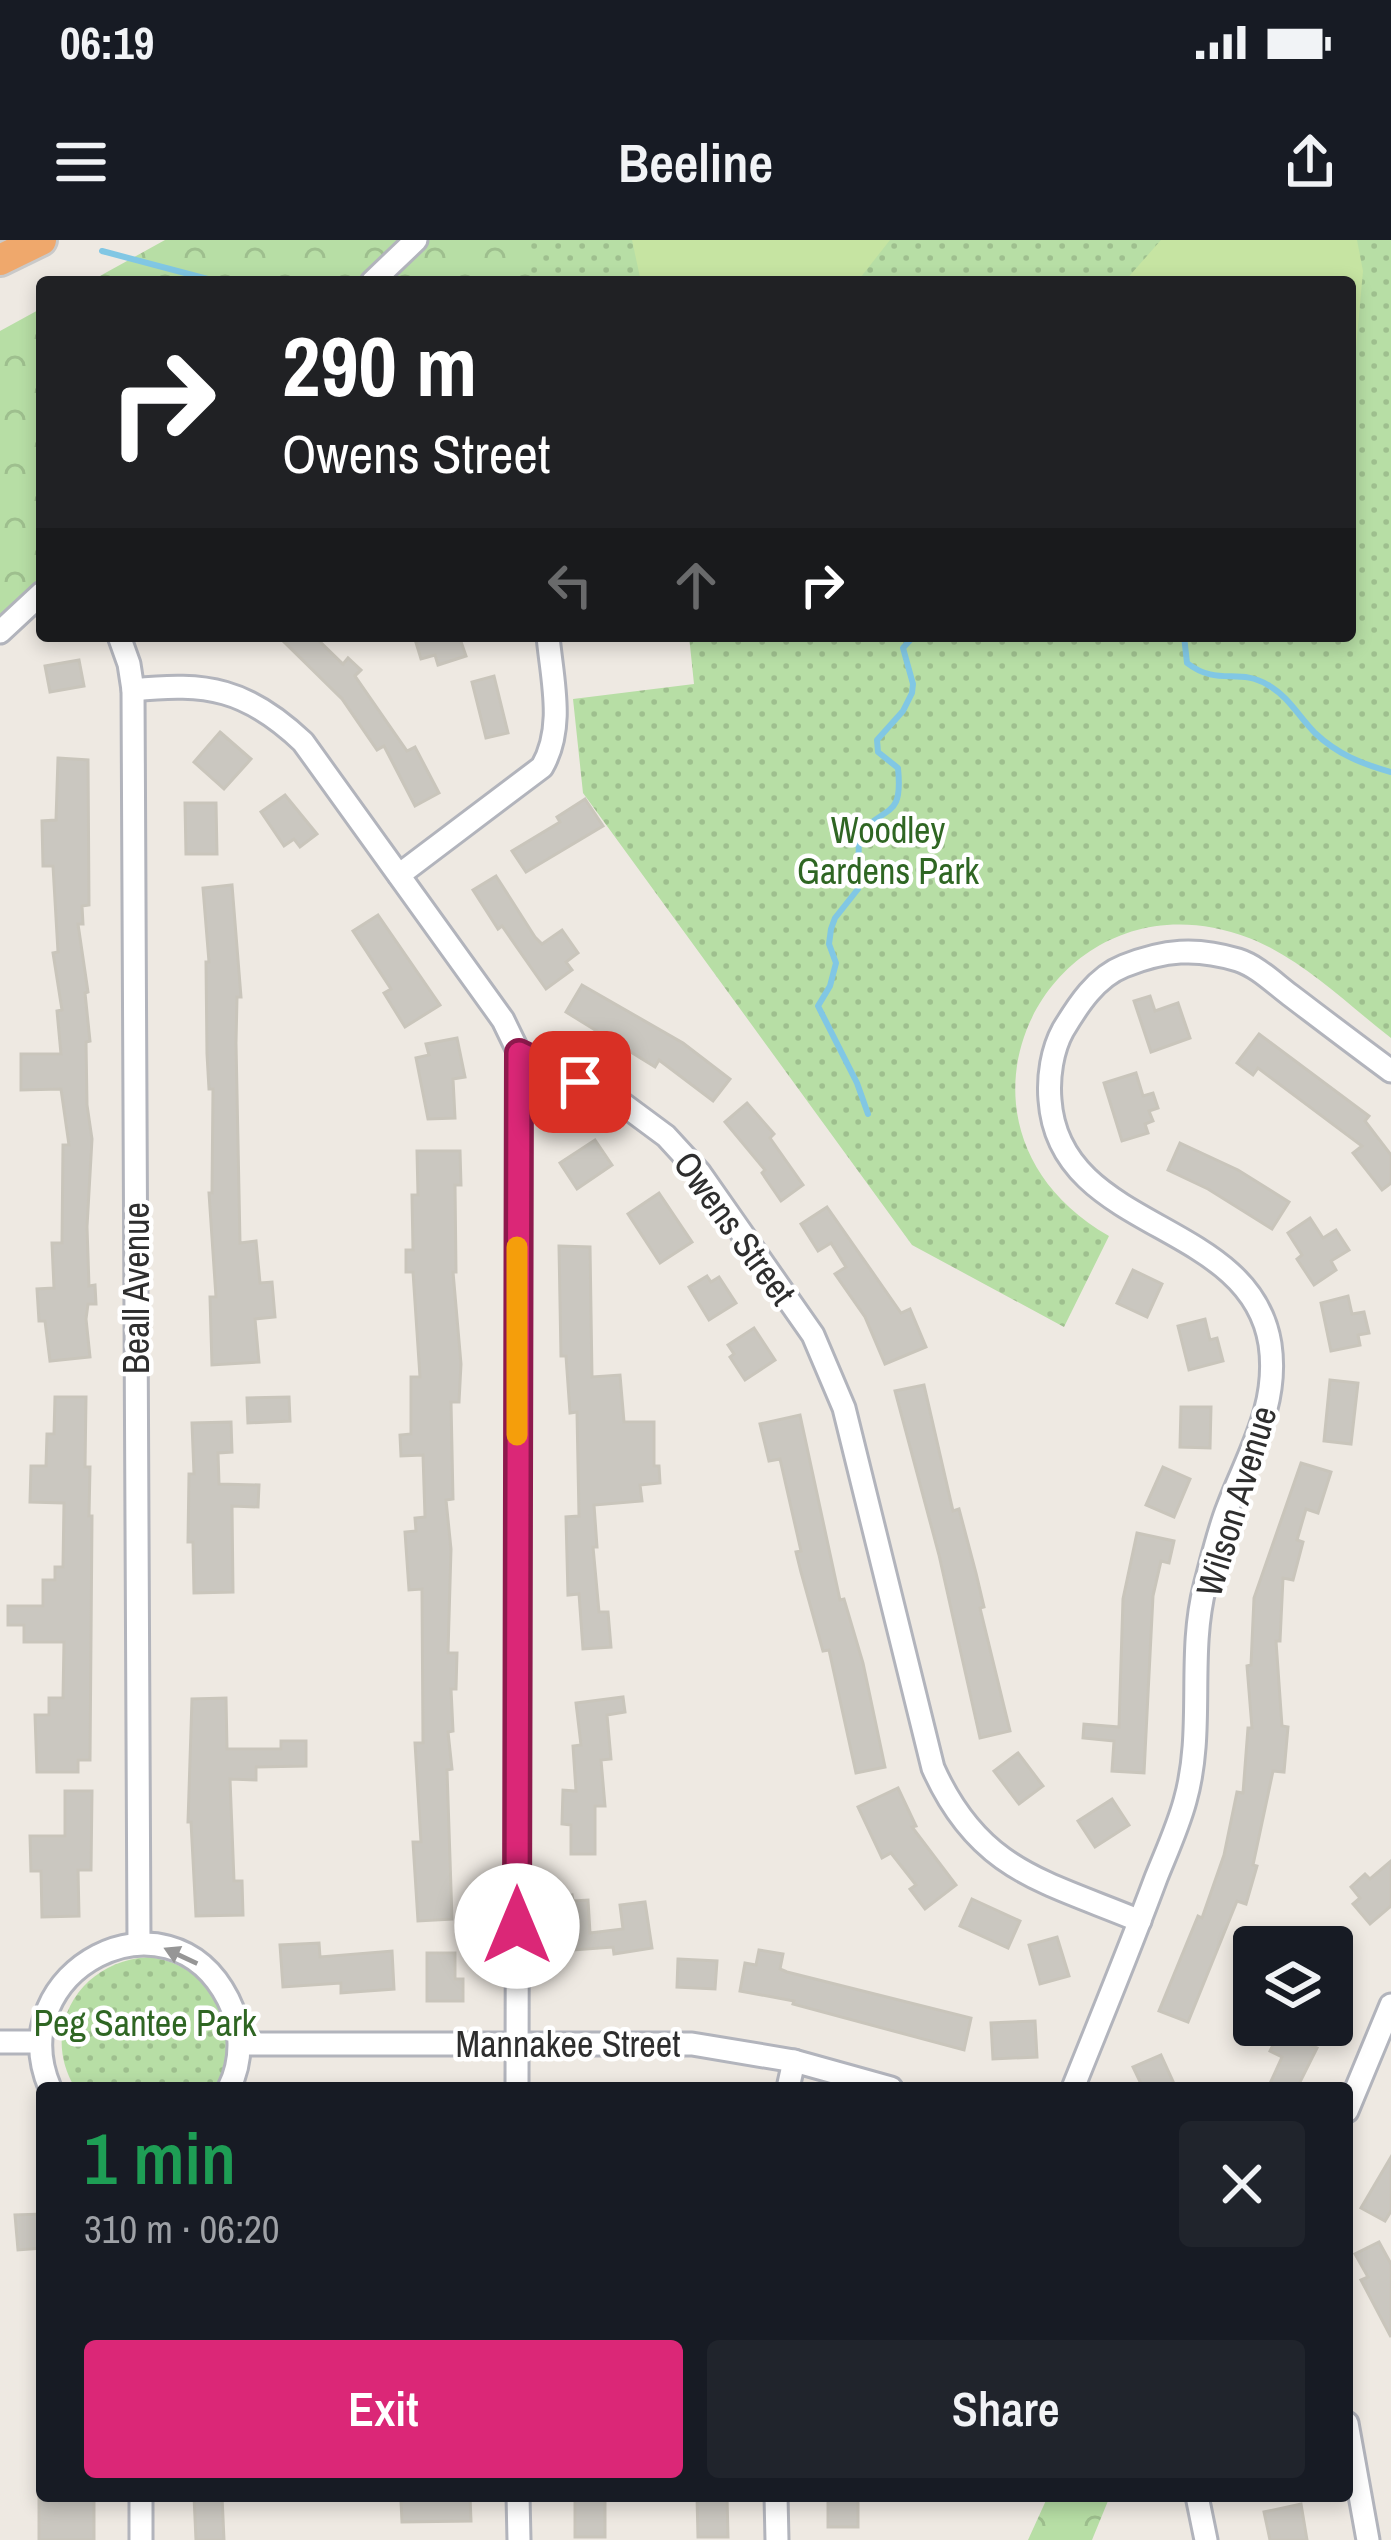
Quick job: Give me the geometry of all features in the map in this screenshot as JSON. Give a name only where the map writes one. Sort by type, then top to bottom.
[{"type":"highway","points":[[0,260],[41,240]]},
{"type":"street","points":[[378,276],[416,240]]},
{"type":"street","points":[[0,632],[36,598]]},
{"type":"street","name":"Beall Avenue","points":[[120,642],[133,690],[139,1943]]},
{"type":"street","points":[[400,875],[542,766],[553,748],[557,727],[549,642]]},
{"type":"street","points":[[133,690],[209,687],[271,712],[303,742],[503,1020],[519,1053],[517,2082]]},
{"type":"street","name":"Wilson Avenue","points":[[1074,2082],[1186,1800],[1196,1735],[1204,1592],[1227,1510],[1265,1421],[1271,1394],[1270,1341],[1252,1298],[1237,1279],[1212,1257],[1102,1196],[1067,1156],[1051,1112],[1049,1090],[1056,1044],[1079,1003],[1113,970],[1161,951],[1210,951],[1246,962],[1391,1071]]},
{"type":"street","name":"Owens Street","points":[[519,1053],[612,1096],[666,1136],[699,1172],[813,1335],[844,1408],[933,1768],[950,1805],[979,1842],[1006,1864],[1140,1921]]},
{"type":"street","points":[[47,2082],[39,2042],[44,2012],[58,1984],[80,1962],[108,1948],[139,1943],[170,1948],[198,1962],[220,1984],[235,2012],[240,2044],[232,2082]]},
{"type":"street","points":[[1353,2097],[1391,2005]]},
{"type":"street","points":[[0,2042],[39,2042]]},
{"type":"street","name":"Mannakee Street","points":[[240,2044],[692,2044],[794,2061],[869,2082]]},
{"type":"street","points":[[789,2082],[794,2061]]},
{"type":"street","points":[[1353,2456],[1368,2540]]},
{"type":"street","points":[[140,2502],[141,2540]]},
{"type":"street","points":[[518,2502],[519,2540]]},
{"type":"street","points":[[776,2502],[777,2540]]},
{"type":"street","points":[[1198,2502],[1206,2540]]},
{"type":"green space","points":[[165,240],[530,240],[552,276],[100,276]]},
{"type":"green space","name":"Woodley Gardens Park","points":[[527,240],[1391,240],[1391,1038],[1305,969],[1249,938],[1178,924],[1117,937],[1067,970],[1032,1017],[1016,1073],[1021,1132],[1051,1188],[1109,1236],[1064,1327],[912,1245],[583,793],[573,699],[694,684],[690,642],[1356,642],[1356,276],[530,276]]},
{"type":"green space","points":[[632,240],[890,240],[862,276],[640,276]]},
{"type":"green space","points":[[1161,240],[1357,240],[1363,271],[1356,348],[1356,276],[1129,276]]},
{"type":"green space","points":[[36,311],[36,599],[0,632],[0,331]]},
{"type":"green space","name":"Peg Santee Park","points":[[148,1957],[171,1962],[206,1986],[218,2004],[228,2044],[217,2082],[72,2082],[62,2043],[72,2002],[86,1984],[124,1961]]},
{"type":"green space","points":[[1045,2502],[1108,2502],[1092,2540],[1028,2540]]},
{"type":"building","points":[[284,642],[320,642],[343,664],[348,658],[361,670],[355,676],[407,751],[415,747],[439,793],[415,806],[384,746],[377,750],[342,699]]},
{"type":"building","points":[[416,642],[461,642],[466,656],[438,665],[435,655],[421,659]]},
{"type":"building","points":[[79,660],[84,686],[50,692],[45,666]]},
{"type":"building","points":[[494,676],[508,733],[486,738],[472,682]]},
{"type":"building","points":[[220,732],[251,759],[224,789],[194,762]]},
{"type":"building","points":[[58,758],[88,760],[89,905],[82,906],[83,924],[78,924],[88,992],[87,1105],[92,1139],[87,1227],[89,1286],[95,1285],[96,1304],[88,1304],[86,1319],[90,1357],[50,1361],[45,1321],[39,1321],[37,1289],[54,1288],[52,1243],[62,1243],[63,1145],[69,1145],[61,1089],[21,1090],[21,1054],[61,1054],[57,1011],[62,1010],[53,953],[58,952],[53,866],[43,866],[42,821],[56,820]]},
{"type":"building","points":[[285,795],[317,834],[300,847],[294,839],[284,846],[261,812]]},
{"type":"building","points":[[585,799],[603,826],[526,872],[512,851],[560,822],[557,817]]},
{"type":"building","points":[[185,803],[216,803],[217,854],[186,854]]},
{"type":"building","points":[[496,876],[542,944],[562,930],[578,953],[566,962],[572,970],[546,989],[473,890]]},
{"type":"building","points":[[232,885],[241,997],[237,997],[236,1043],[240,1243],[256,1241],[260,1283],[272,1282],[275,1317],[255,1319],[259,1362],[212,1365],[210,1297],[216,1297],[209,1193],[213,1089],[209,1089],[207,1054],[209,962],[203,888]]},
{"type":"building","points":[[378,915],[440,1005],[405,1027],[384,993],[391,989],[353,931]]},
{"type":"building","points":[[582,985],[683,1043],[730,1079],[713,1101],[659,1060],[655,1067],[566,1012]]},
{"type":"building","points":[[1150,996],[1155,1011],[1178,1003],[1190,1038],[1151,1052],[1134,1001]]},
{"type":"building","points":[[1259,1034],[1369,1116],[1365,1121],[1391,1155],[1391,1183],[1382,1190],[1353,1153],[1362,1146],[1258,1068],[1253,1075],[1237,1063]]},
{"type":"building","points":[[457,1038],[465,1077],[453,1079],[455,1118],[428,1119],[416,1058],[429,1055],[426,1044]]},
{"type":"building","points":[[1136,1073],[1143,1096],[1153,1093],[1158,1108],[1149,1111],[1153,1121],[1145,1124],[1148,1133],[1122,1141],[1104,1083]]},
{"type":"building","points":[[747,1103],[774,1134],[770,1138],[803,1185],[781,1201],[762,1173],[765,1170],[725,1122]]},
{"type":"building","points":[[595,1140],[612,1165],[577,1189],[560,1163]]},
{"type":"building","points":[[1180,1143],[1238,1170],[1289,1202],[1272,1229],[1168,1170]]},
{"type":"building","points":[[417,1151],[460,1151],[461,1185],[455,1185],[453,1272],[461,1364],[459,1402],[451,1402],[453,1499],[446,1500],[451,1549],[448,1653],[457,1653],[456,1689],[451,1689],[453,1731],[448,1732],[452,1769],[447,1770],[452,1919],[418,1921],[413,1842],[421,1842],[415,1743],[423,1743],[422,1589],[409,1590],[405,1532],[416,1531],[415,1518],[425,1517],[423,1455],[401,1456],[400,1435],[411,1434],[411,1377],[420,1377],[413,1272],[406,1272],[406,1250],[413,1250],[412,1195],[418,1195]]},
{"type":"building","points":[[659,1193],[692,1242],[660,1263],[628,1214]]},
{"type":"building","points":[[827,1207],[901,1313],[910,1309],[926,1347],[885,1364],[865,1317],[835,1274],[846,1267],[831,1243],[818,1251],[801,1224]]},
{"type":"building","points":[[1310,1218],[1323,1238],[1336,1230],[1349,1250],[1331,1261],[1336,1270],[1314,1285],[1288,1233]]},
{"type":"building","points":[[559,1246],[590,1247],[592,1377],[620,1375],[624,1422],[654,1422],[654,1466],[659,1466],[660,1483],[640,1485],[642,1501],[594,1505],[599,1612],[608,1612],[611,1647],[583,1649],[579,1594],[568,1595],[566,1517],[579,1516],[577,1412],[570,1413],[566,1356],[561,1356]]},
{"type":"building","points":[[1133,1270],[1162,1284],[1147,1317],[1117,1303]]},
{"type":"building","points":[[707,1276],[711,1282],[719,1277],[736,1303],[709,1320],[689,1287]]},
{"type":"building","points":[[1348,1296],[1352,1314],[1364,1312],[1369,1333],[1358,1335],[1360,1345],[1331,1351],[1321,1303]]},
{"type":"building","points":[[1205,1319],[1210,1340],[1217,1338],[1223,1361],[1189,1370],[1178,1326]]},
{"type":"building","points":[[754,1328],[775,1360],[745,1380],[728,1345]]},
{"type":"building","points":[[1330,1380],[1358,1383],[1351,1444],[1324,1441]]},
{"type":"building","points":[[924,1385],[953,1511],[959,1509],[976,1573],[1010,1731],[980,1738],[939,1555],[895,1391]]},
{"type":"building","points":[[55,1397],[86,1397],[85,1467],[90,1467],[92,1516],[90,1760],[78,1760],[78,1772],[37,1772],[35,1715],[49,1715],[49,1698],[63,1698],[64,1642],[24,1642],[24,1625],[8,1625],[8,1606],[43,1606],[43,1580],[55,1580],[55,1567],[63,1567],[64,1503],[30,1502],[31,1466],[46,1466],[47,1434],[54,1434]]},
{"type":"building","points":[[289,1397],[290,1421],[248,1423],[247,1398]]},
{"type":"building","points":[[1181,1407],[1211,1407],[1210,1448],[1180,1447]]},
{"type":"building","points":[[800,1415],[840,1600],[844,1599],[863,1663],[885,1767],[856,1773],[829,1650],[823,1651],[796,1552],[801,1551],[780,1459],[769,1461],[760,1424]]},
{"type":"building","points":[[231,1422],[232,1452],[218,1453],[219,1484],[259,1485],[258,1507],[232,1506],[233,1592],[194,1593],[193,1542],[188,1542],[189,1474],[194,1474],[192,1423]]},
{"type":"building","points":[[1301,1463],[1331,1472],[1318,1513],[1306,1509],[1293,1580],[1283,1578],[1280,1641],[1276,1641],[1282,1726],[1288,1727],[1284,1772],[1273,1771],[1246,1904],[1237,1901],[1188,2022],[1159,2011],[1198,1916],[1202,1918],[1224,1855],[1237,1792],[1243,1793],[1248,1728],[1252,1728],[1247,1666],[1251,1665],[1254,1598]]},
{"type":"building","points":[[1163,1467],[1190,1479],[1174,1517],[1146,1505]]},
{"type":"building","points":[[1137,1533],[1174,1541],[1169,1563],[1161,1561],[1153,1596],[1144,1773],[1112,1771],[1114,1741],[1083,1738],[1084,1724],[1119,1727],[1123,1599]]},
{"type":"building","points":[[623,1697],[625,1712],[607,1715],[611,1759],[601,1760],[605,1806],[595,1806],[595,1854],[571,1854],[571,1825],[562,1824],[563,1790],[576,1791],[573,1746],[581,1745],[576,1703]]},
{"type":"building","points":[[226,1698],[227,1749],[281,1749],[281,1741],[306,1741],[306,1766],[256,1767],[256,1780],[230,1779],[234,1881],[242,1881],[243,1915],[196,1916],[188,1822],[192,1699]]},
{"type":"building","points":[[1018,1753],[1043,1786],[1019,1804],[994,1771]]},
{"type":"building","points":[[898,1788],[916,1826],[912,1827],[956,1885],[925,1909],[910,1889],[916,1885],[891,1853],[882,1858],[858,1807]]},
{"type":"building","points":[[65,1791],[92,1791],[91,1870],[78,1870],[79,1916],[42,1917],[41,1871],[31,1871],[30,1836],[65,1836]]},
{"type":"building","points":[[1112,1799],[1129,1825],[1095,1847],[1078,1821]]},
{"type":"building","points":[[1391,1861],[1391,1906],[1370,1924],[1353,1904],[1360,1898],[1351,1887],[1365,1874],[1370,1879]]},
{"type":"building","points":[[572,1895],[573,1901],[588,1900],[590,1933],[623,1929],[620,1905],[645,1902],[652,1948],[614,1954],[613,1947],[547,1952],[546,1939],[556,1938],[553,1897]]},
{"type":"building","points":[[972,1899],[1020,1921],[1008,1948],[960,1926]]},
{"type":"building","points":[[1057,1937],[1069,1976],[1040,1984],[1029,1945]]},
{"type":"building","points":[[319,1943],[320,1957],[392,1951],[394,1989],[341,1993],[341,1983],[283,1987],[280,1945]]},
{"type":"building","points":[[759,1950],[783,1954],[780,1969],[787,1972],[971,2018],[964,2050],[794,2001],[740,1991],[745,1963],[756,1965]]},
{"type":"building","points":[[427,1953],[455,1953],[455,1979],[463,1979],[463,2001],[427,2001]]},
{"type":"building","points":[[678,1959],[717,1961],[715,1989],[677,1987]]},
{"type":"building","points":[[1035,2021],[1037,2057],[993,2059],[991,2023]]},
{"type":"building","points":[[1272,2046],[1317,2048],[1300,2082],[1271,2082],[1282,2057],[1270,2051]]},
{"type":"building","points":[[1161,2055],[1173,2082],[1140,2082],[1133,2067]]},
{"type":"building","points":[[1391,2157],[1391,2211],[1385,2221],[1361,2208]]},
{"type":"building","points":[[36,2214],[36,2248],[18,2250],[15,2215]]},
{"type":"building","points":[[1379,2242],[1391,2264],[1391,2337],[1361,2280],[1368,2277],[1355,2254]]},
{"type":"building","points":[[39,2502],[94,2502],[94,2540],[39,2540]]},
{"type":"building","points":[[194,2502],[222,2502],[224,2540],[196,2540]]},
{"type":"building","points":[[401,2502],[470,2502],[471,2521],[402,2522]]},
{"type":"building","points":[[575,2502],[605,2502],[605,2537],[575,2537]]},
{"type":"building","points":[[697,2502],[727,2502],[728,2537],[698,2537]]},
{"type":"building","points":[[828,2502],[858,2502],[858,2527],[828,2527]]},
{"type":"building","points":[[1301,2504],[1307,2540],[1270,2540],[1264,2512]]},
{"type":"waterway","points":[[102,251],[196,276]]},
{"type":"waterway","points":[[868,1114],[818,1006],[836,963],[829,944],[831,929],[858,889],[859,833],[891,809],[898,795],[898,768],[878,752],[877,740],[912,693],[903,648],[908,642]]},
{"type":"waterway","points":[[1185,642],[1187,663],[1198,670],[1268,685],[1332,747],[1391,772]]},
{"type":"slow traffic","points":[[517,1247],[517,1435]]},
{"type":"route","points":[[517,1926],[519,1053],[580,1082]]}]
